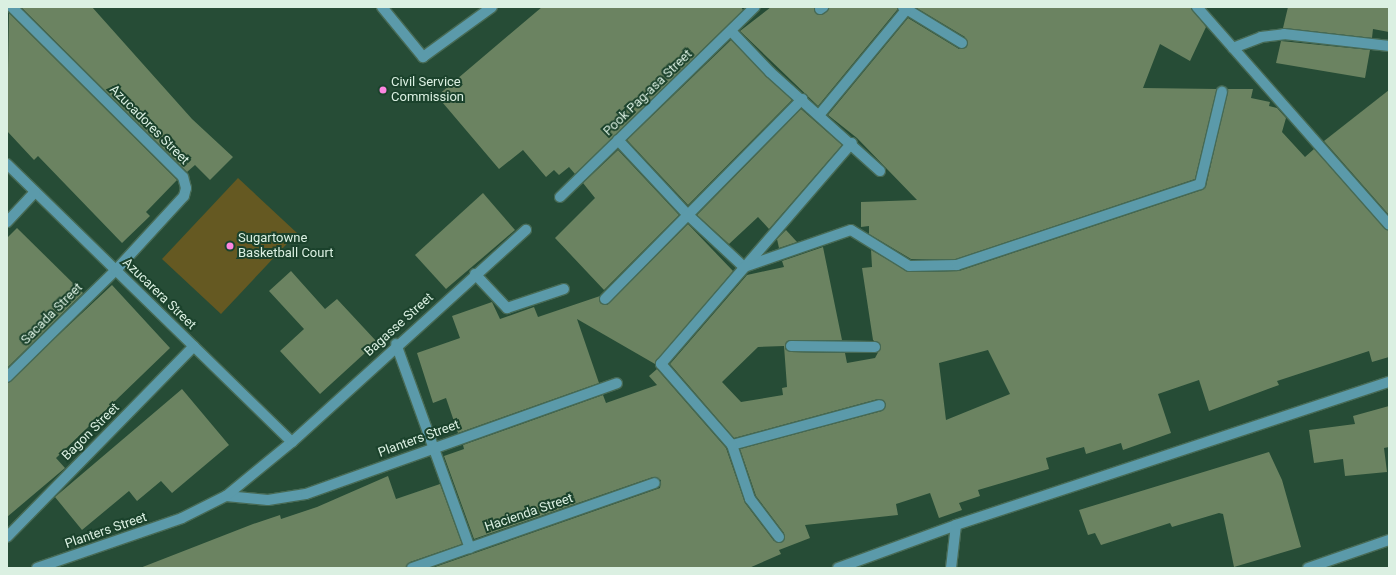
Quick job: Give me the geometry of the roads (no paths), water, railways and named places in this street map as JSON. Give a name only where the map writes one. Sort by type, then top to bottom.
[{"type":"street","name":"Azucadores Street","points":[[12,7],[183,177],[184,196],[116,270]]},
{"type":"street","points":[[382,7],[424,57],[492,7]]},
{"type":"street","name":"Pook Pag-asa Street","points":[[560,197],[755,7]]},
{"type":"street","points":[[1196,7],[1389,225]]},
{"type":"street","points":[[820,114],[904,9],[962,43]]},
{"type":"street","points":[[731,31],[770,72],[820,114],[880,170]]},
{"type":"street","points":[[1233,48],[1261,37],[1284,34],[1389,46]]},
{"type":"street","points":[[744,267],[851,230],[909,266],[957,265],[1200,184],[1222,92]]},
{"type":"street","points":[[605,299],[802,99]]},
{"type":"street","points":[[618,140],[688,215],[744,267]]},
{"type":"street","points":[[779,537],[750,500],[732,445],[661,364],[852,143]]},
{"type":"street","name":"Azucarera Street","points":[[7,164],[292,442]]},
{"type":"street","points":[[7,222],[35,192]]},
{"type":"street","name":"Bagasse Street","points":[[292,442],[396,344],[526,230]]},
{"type":"street","name":"Sacada Street","points":[[7,377],[116,270]]},
{"type":"street","points":[[475,274],[506,308],[564,289]]},
{"type":"street","points":[[396,344],[432,447],[470,548]]},
{"type":"street","name":"Bagon Street","points":[[7,537],[194,346]]},
{"type":"street","points":[[791,346],[875,347]]},
{"type":"street","points":[[838,568],[956,525],[1389,382]]},
{"type":"street","name":"Planters Street","points":[[226,496],[268,500],[306,494],[432,447],[617,383]]},
{"type":"street","points":[[732,445],[880,405]]},
{"type":"street","name":"Planters Street","points":[[37,568],[182,518],[226,496],[292,442]]},
{"type":"street","name":"Hacienda Street","points":[[412,568],[655,483]]},
{"type":"street","points":[[951,568],[956,525]]},
{"type":"street","points":[[1308,568],[1389,540]]},
{"type":"place","name":"Civil Service Commission","points":[[383,90]]},
{"type":"place","name":"Sugartowne Basketball Court","points":[[230,246]]}]
